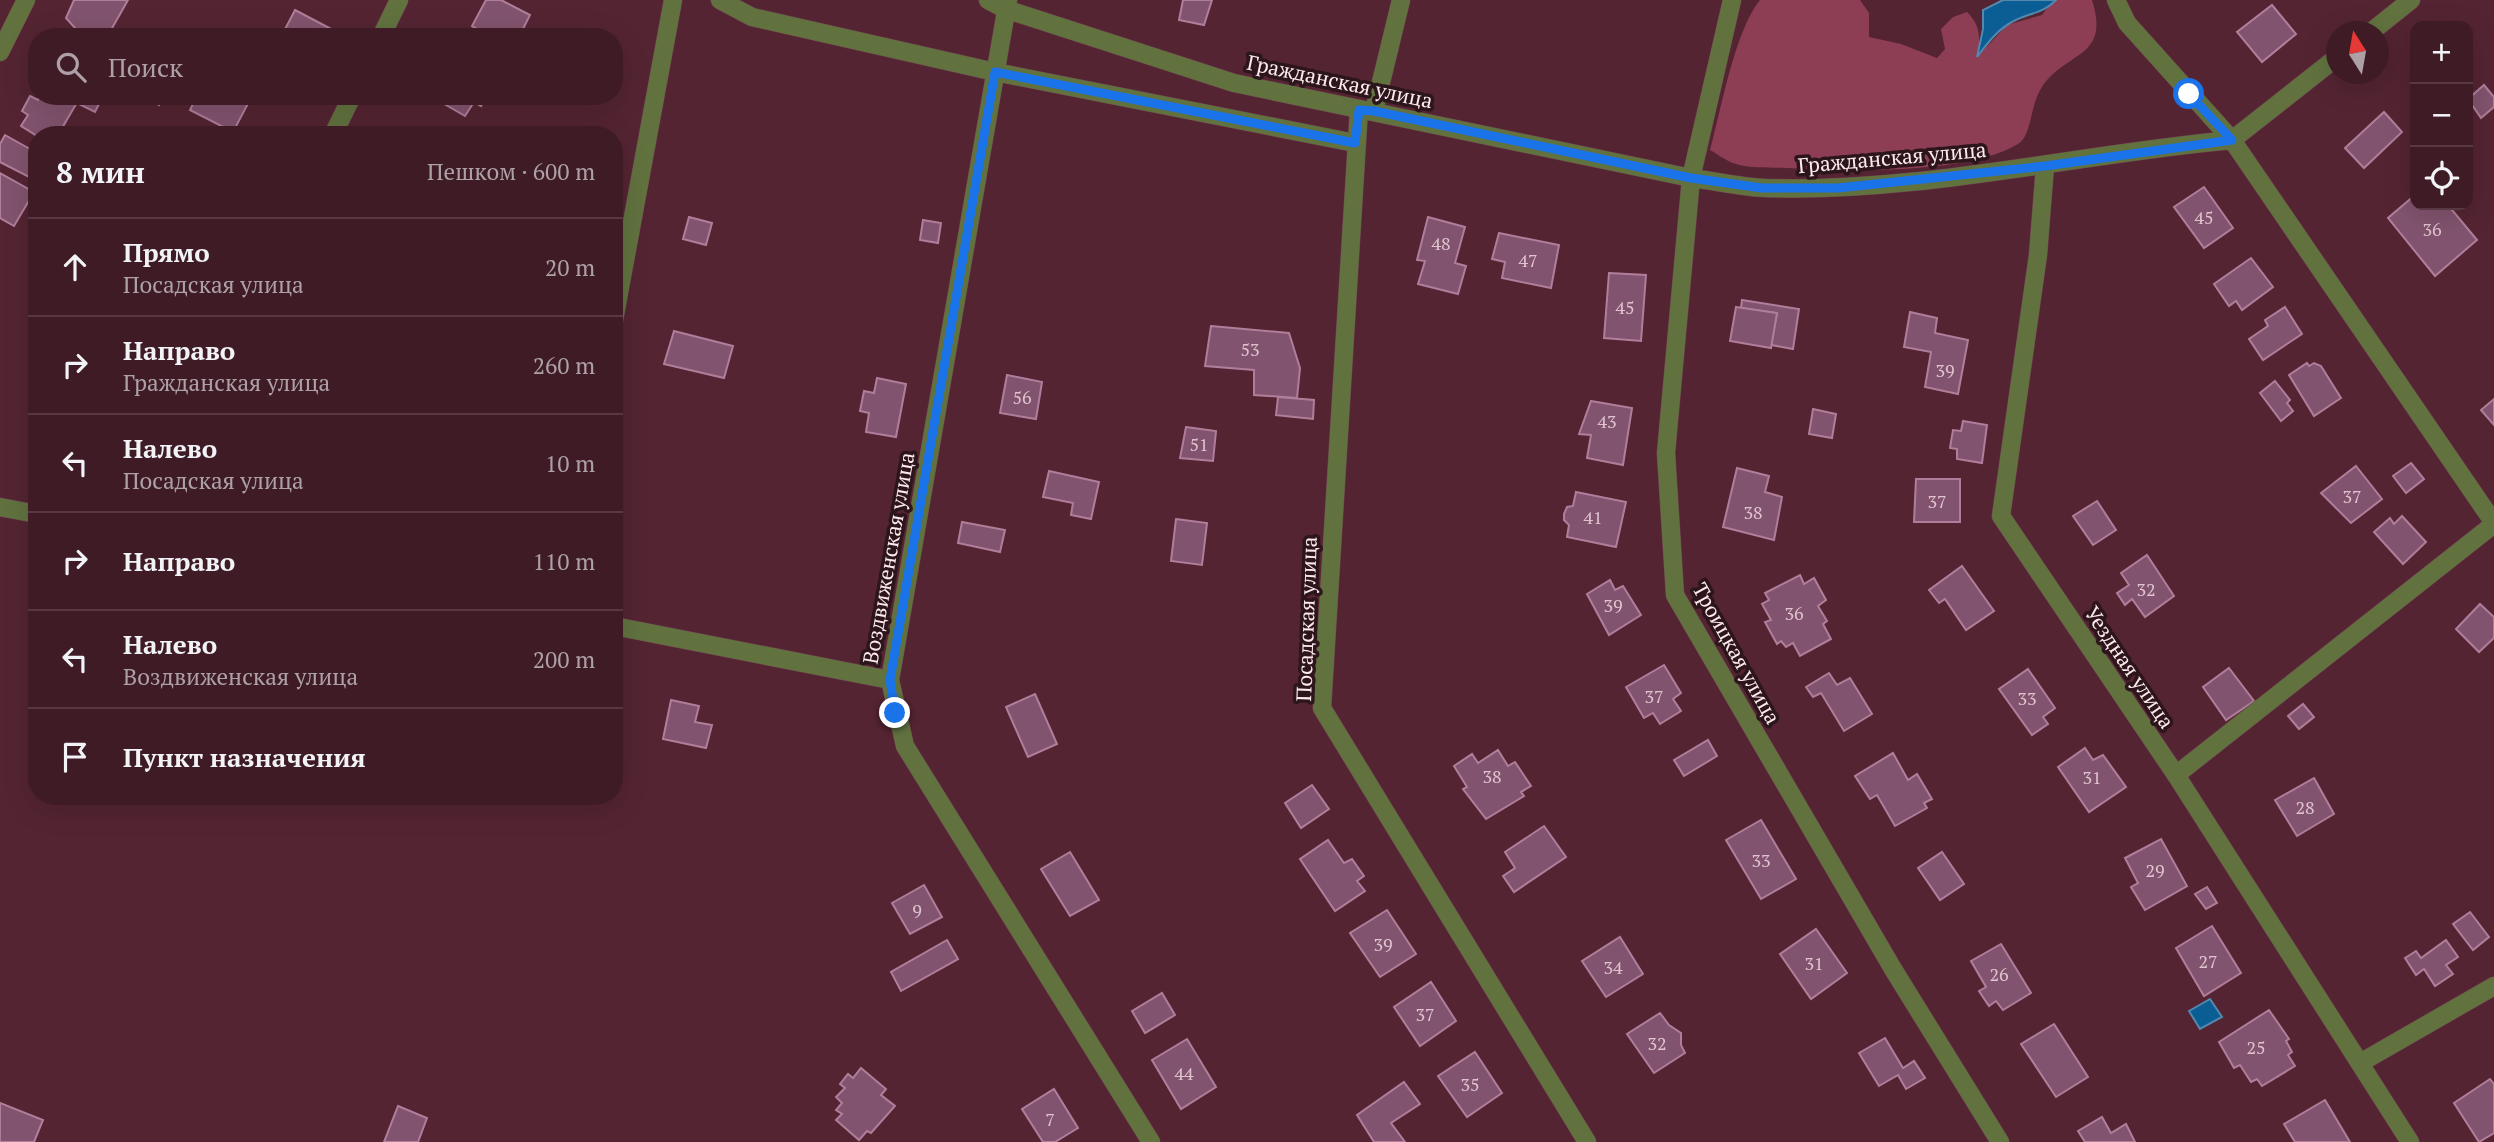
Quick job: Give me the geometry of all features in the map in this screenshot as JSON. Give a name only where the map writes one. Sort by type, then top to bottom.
[{"type":"street","points":[[0,52],[26,0]]},
{"type":"street","points":[[386,28],[400,0]]},
{"type":"street","points":[[623,271],[673,0]]},
{"type":"street","points":[[720,0],[752,17],[995,72],[1355,143]]},
{"type":"street","name":"Гражданская улица","points":[[988,0],[1007,4],[1234,83],[1691,178],[1762,188],[1838,188],[2045,166],[2232,140]]},
{"type":"street","name":"Посадская улица","points":[[1401,0],[1355,143],[1322,708],[1587,1142]]},
{"type":"street","name":"Троицкая улица","points":[[1732,0],[1691,178],[1666,453],[1675,595],[1893,969],[2000,1142]]},
{"type":"street","points":[[2116,0],[2127,23],[2232,140],[2494,523],[2176,775]]},
{"type":"street","points":[[2385,21],[2411,0]]},
{"type":"street","name":"Воздвиженская улица","points":[[1007,4],[890,680],[905,746],[1152,1142]]},
{"type":"street","points":[[2232,140],[2326,66]]},
{"type":"street","points":[[337,126],[347,105]]},
{"type":"street","name":"Уездная улица","points":[[2045,166],[2038,255],[2001,516],[2176,775],[2410,1142]]},
{"type":"street","points":[[0,508],[28,513]]},
{"type":"street","points":[[623,628],[890,680]]},
{"type":"street","points":[[2360,1063],[2494,986]]},
{"type":"shaded area","points":[[1760,0],[1860,0],[1869,13],[1869,37],[1901,44],[1937,58],[1945,49],[1941,29],[1953,17],[1967,12],[1975,22],[1978,32],[1978,56],[2007,25],[2042,15],[2053,0],[2092,0],[2096,31],[2086,49],[2058,70],[2042,87],[2023,139],[1996,154],[1969,161],[1905,169],[1752,167],[1733,163],[1710,150],[1736,50],[1751,13]]},
{"type":"water","points":[[2003,0],[2056,0],[2046,8],[2007,25],[1977,57],[1983,29],[1983,10]]},
{"type":"water","points":[[2210,999],[2222,1017],[2200,1029],[2189,1011]]},
{"type":"building","points":[[74,0],[128,0],[112,28],[75,28],[66,18]]},
{"type":"building","points":[[486,0],[501,0],[530,15],[524,28],[472,26]]},
{"type":"building","points":[[1183,0],[1212,0],[1204,25],[1179,20]]},
{"type":"building","points":[[2272,5],[2296,34],[2262,62],[2237,32]]},
{"type":"building","points":[[295,10],[329,28],[286,28]]},
{"type":"building","points":[[2484,85],[2494,97],[2494,107],[2481,118],[2473,106],[2473,95]]},
{"type":"building","points":[[28,100],[28,105],[76,105],[63,126],[28,126],[28,130],[21,126],[28,115],[22,111]]},
{"type":"building","points":[[81,105],[98,105],[95,112]]},
{"type":"building","points":[[192,105],[247,105],[236,126],[221,126],[190,110]]},
{"type":"building","points":[[446,105],[472,105],[465,116]]},
{"type":"building","points":[[2384,112],[2402,132],[2364,168],[2345,148]]},
{"type":"building","points":[[5,135],[28,148],[28,176],[0,162],[0,144]]},
{"type":"building","points":[[0,173],[28,189],[28,202],[14,226],[0,218]]},
{"type":"building","points":[[2204,187],[2233,228],[2204,248],[2174,207]]},
{"type":"building","points":[[2410,199],[2410,210],[2452,210],[2477,240],[2435,276],[2388,218]]},
{"type":"building","points":[[689,217],[712,223],[706,245],[683,239]]},
{"type":"building","points":[[1428,217],[1465,227],[1455,263],[1466,266],[1458,294],[1418,284],[1425,261],[1417,260]]},
{"type":"building","points":[[923,220],[941,223],[938,243],[920,240]]},
{"type":"building","points":[[1499,233],[1559,245],[1551,288],[1502,278],[1505,262],[1492,259]]},
{"type":"building","points":[[2251,258],[2273,287],[2242,310],[2236,301],[2229,306],[2214,284]]},
{"type":"building","points":[[1609,273],[1646,275],[1641,341],[1604,338]]},
{"type":"building","points":[[1742,300],[1799,309],[1793,349],[1771,345],[1777,313],[1741,308]]},
{"type":"building","points":[[1736,307],[1777,313],[1771,348],[1730,341]]},
{"type":"building","points":[[2285,307],[2302,334],[2263,360],[2249,339],[2268,326],[2265,320]]},
{"type":"building","points":[[1910,312],[1937,318],[1935,333],[1968,340],[1958,394],[1925,387],[1931,352],[1904,347]]},
{"type":"building","points":[[1211,326],[1289,333],[1300,368],[1297,398],[1254,395],[1254,370],[1205,366]]},
{"type":"building","points":[[674,331],[733,346],[724,378],[664,364]]},
{"type":"building","points":[[2307,363],[2309,366],[2314,363],[2321,366],[2341,398],[2314,416],[2289,375]]},
{"type":"building","points":[[1007,375],[1042,382],[1036,419],[1000,413]]},
{"type":"building","points":[[877,378],[906,384],[896,437],[866,432],[869,413],[860,411],[864,391],[874,393]]},
{"type":"building","points":[[2275,381],[2290,400],[2287,403],[2293,411],[2281,421],[2260,393]]},
{"type":"building","points":[[1278,397],[1314,400],[1313,419],[1276,415]]},
{"type":"building","points":[[2494,399],[2494,425],[2481,410]]},
{"type":"building","points":[[1591,401],[1632,408],[1623,465],[1587,458],[1591,435],[1579,434]]},
{"type":"building","points":[[1813,409],[1836,414],[1832,438],[1809,434]]},
{"type":"building","points":[[1963,421],[1987,425],[1982,463],[1957,459],[1957,449],[1950,448],[1953,430],[1961,431]]},
{"type":"building","points":[[1186,427],[1216,431],[1213,461],[1180,458]]},
{"type":"building","points":[[2411,463],[2424,479],[2406,493],[2393,476]]},
{"type":"building","points":[[2356,466],[2382,499],[2351,523],[2321,493]]},
{"type":"building","points":[[1737,468],[1769,476],[1765,492],[1782,497],[1774,540],[1723,527]]},
{"type":"building","points":[[1049,471],[1099,482],[1091,519],[1071,515],[1073,503],[1043,497]]},
{"type":"building","points":[[1916,479],[1960,479],[1960,522],[1914,522]]},
{"type":"building","points":[[1576,492],[1626,502],[1616,547],[1567,537],[1569,525],[1564,520],[1564,514],[1567,507],[1573,506]]},
{"type":"building","points":[[2097,501],[2116,530],[2093,545],[2073,516]]},
{"type":"building","points":[[2402,516],[2426,542],[2403,564],[2374,532],[2390,518],[2394,524]]},
{"type":"building","points":[[1176,519],[1207,523],[1202,565],[1171,561]]},
{"type":"building","points":[[962,522],[1005,530],[1000,552],[958,543]]},
{"type":"building","points":[[2147,555],[2174,596],[2145,617],[2132,599],[2125,605],[2117,593],[2129,585],[2121,573]]},
{"type":"building","points":[[1962,566],[1994,611],[1966,630],[1945,599],[1939,603],[1929,590]]},
{"type":"building","points":[[1800,575],[1804,584],[1814,578],[1826,600],[1818,606],[1827,621],[1823,624],[1831,639],[1800,656],[1793,643],[1786,647],[1781,641],[1777,644],[1765,622],[1771,620],[1762,604],[1769,600],[1765,593]]},
{"type":"building","points":[[1610,580],[1615,590],[1623,586],[1641,615],[1609,635],[1587,594]]},
{"type":"building","points":[[2480,604],[2494,617],[2494,638],[2479,652],[2456,629]]},
{"type":"building","points":[[1664,665],[1681,693],[1673,699],[1681,711],[1660,724],[1653,713],[1644,718],[1626,687]]},
{"type":"building","points":[[2229,668],[2254,701],[2226,720],[2203,687]]},
{"type":"building","points":[[2028,669],[2055,708],[2043,717],[2048,724],[2032,735],[1999,689]]},
{"type":"building","points":[[1829,673],[1837,685],[1850,678],[1872,714],[1844,731],[1821,693],[1813,697],[1806,687]]},
{"type":"building","points":[[1035,694],[1057,744],[1028,757],[1006,707]]},
{"type":"building","points":[[671,700],[699,706],[695,722],[712,725],[706,748],[663,739]]},
{"type":"building","points":[[2303,704],[2314,717],[2299,729],[2288,716]]},
{"type":"building","points":[[1708,740],[1717,756],[1684,776],[1674,760]]},
{"type":"building","points":[[2085,748],[2093,760],[2103,755],[2126,787],[2089,812],[2058,767]]},
{"type":"building","points":[[1498,750],[1508,766],[1515,762],[1531,786],[1521,792],[1524,796],[1486,819],[1463,789],[1467,787],[1454,766],[1472,754],[1478,763]]},
{"type":"building","points":[[1893,753],[1908,780],[1917,774],[1932,799],[1924,803],[1927,808],[1895,826],[1877,795],[1870,799],[1855,776]]},
{"type":"building","points":[[2314,778],[2334,814],[2297,836],[2275,800]]},
{"type":"building","points":[[1312,785],[1329,809],[1301,828],[1285,803]]},
{"type":"building","points":[[1761,820],[1796,879],[1761,899],[1726,840]]},
{"type":"building","points":[[1544,826],[1566,857],[1514,892],[1503,876],[1515,868],[1505,852]]},
{"type":"building","points":[[2161,839],[2187,886],[2145,910],[2131,887],[2138,883],[2125,858]]},
{"type":"building","points":[[1328,840],[1344,863],[1352,859],[1364,876],[1357,881],[1365,891],[1335,911],[1300,859]]},
{"type":"building","points":[[1070,852],[1099,900],[1070,916],[1041,869]]},
{"type":"building","points":[[1942,852],[1964,884],[1940,900],[1918,868]]},
{"type":"building","points":[[924,885],[942,917],[910,934],[892,903]]},
{"type":"building","points":[[2207,887],[2217,903],[2206,909],[2195,894]]},
{"type":"building","points":[[1387,910],[1416,954],[1380,977],[1350,933]]},
{"type":"building","points":[[2470,912],[2489,937],[2473,950],[2453,924]]},
{"type":"building","points":[[2212,926],[2241,973],[2204,996],[2176,948]]},
{"type":"building","points":[[1816,929],[1847,973],[1811,999],[1780,954]]},
{"type":"building","points":[[1620,937],[1643,974],[1606,997],[1582,961]]},
{"type":"building","points":[[947,940],[958,959],[901,991],[891,972]]},
{"type":"building","points":[[2446,940],[2458,957],[2446,965],[2453,974],[2435,986],[2424,969],[2416,975],[2405,958],[2416,951],[2421,958]]},
{"type":"building","points":[[2001,944],[2031,993],[2003,1010],[1996,1001],[1989,1006],[1979,991],[1986,987],[1971,961]]},
{"type":"building","points":[[1431,982],[1456,1021],[1420,1046],[1394,1007]]},
{"type":"building","points":[[1162,993],[1175,1015],[1145,1033],[1132,1011]]},
{"type":"building","points":[[2269,1010],[2289,1039],[2286,1041],[2292,1052],[2288,1055],[2295,1066],[2262,1086],[2257,1079],[2251,1082],[2240,1065],[2234,1068],[2219,1042]]},
{"type":"building","points":[[1660,1013],[1669,1025],[1681,1033],[1681,1045],[1685,1053],[1654,1073],[1627,1034]]},
{"type":"building","points":[[2054,1024],[2088,1077],[2056,1097],[2021,1044]]},
{"type":"building","points":[[1885,1038],[1903,1068],[1914,1061],[1925,1078],[1906,1089],[1898,1075],[1879,1086],[1859,1053]]},
{"type":"building","points":[[1187,1039],[1216,1087],[1181,1109],[1152,1060]]},
{"type":"building","points":[[1475,1052],[1502,1093],[1467,1117],[1438,1076]]},
{"type":"building","points":[[861,1068],[886,1089],[881,1095],[895,1106],[871,1133],[867,1131],[859,1140],[836,1120],[842,1114],[836,1110],[842,1103],[836,1097],[845,1088],[840,1084],[848,1074],[853,1078]]},
{"type":"building","points":[[2490,1079],[2494,1084],[2494,1133],[2479,1142],[2454,1103]]},
{"type":"building","points":[[1404,1082],[1420,1104],[1391,1123],[1405,1142],[1374,1142],[1357,1115]]},
{"type":"building","points":[[1054,1089],[1078,1128],[1055,1142],[1043,1142],[1022,1109]]},
{"type":"building","points":[[2325,1100],[2350,1142],[2295,1142],[2284,1124]]},
{"type":"building","points":[[0,1103],[43,1120],[34,1142],[0,1142]]},
{"type":"building","points":[[398,1106],[427,1118],[418,1142],[384,1142]]},
{"type":"building","points":[[2102,1117],[2111,1133],[2126,1124],[2135,1142],[2085,1142],[2078,1131]]},
{"type":"route","points":[[895,713],[890,680],[995,72],[1355,143],[1359,110],[1374,111],[1691,178],[1762,188],[1838,188],[2045,166],[2232,140],[2189,94]]}]
